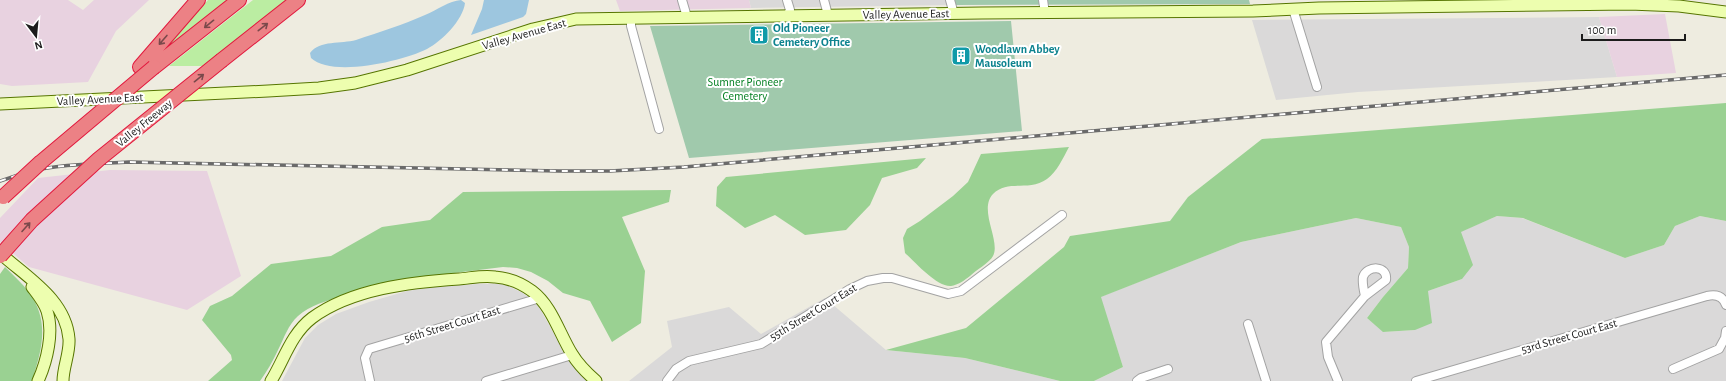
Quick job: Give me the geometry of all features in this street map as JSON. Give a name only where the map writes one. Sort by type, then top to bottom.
[{"type":"highway","points":[[2,199],[60,136],[140,67],[198,0]]},
{"type":"highway","points":[[2,199],[41,162],[154,67],[239,0]]},
{"type":"highway","name":"Valley Freeway","points":[[0,254],[32,220],[99,159],[298,0]]},
{"type":"main road","name":"Valley Avenue East","points":[[0,104],[319,88],[355,83],[400,72],[558,23],[576,19],[1253,11],[1401,3],[1630,2],[1726,12]]},
{"type":"main road","points":[[0,254],[48,294],[64,317],[68,332],[69,344],[63,381]]},
{"type":"main road","points":[[17,268],[40,298],[48,316],[49,326],[47,350],[38,381]]},
{"type":"main road","points":[[271,381],[289,345],[301,328],[312,318],[330,307],[350,299],[413,282],[494,276],[517,282],[540,298],[553,317],[572,355],[596,381]]},
{"type":"street","points":[[682,0],[687,17]]},
{"type":"street","points":[[787,0],[790,10],[787,16]]},
{"type":"street","points":[[824,0],[828,15]]},
{"type":"street","points":[[950,0],[954,14]]},
{"type":"street","points":[[1043,0],[1045,13]]},
{"type":"street","points":[[1293,9],[1317,87]]},
{"type":"street","points":[[631,18],[631,26],[660,130]]},
{"type":"street","name":"55th Street Court East","points":[[667,381],[676,369],[689,361],[761,344],[850,289],[867,281],[892,278],[937,292],[948,294],[962,291],[1062,215]]},
{"type":"street","name":"53rd Street Court East","points":[[1416,381],[1707,296],[1716,295],[1724,301]]},
{"type":"street","points":[[1338,381],[1328,357],[1326,342],[1365,296]]},
{"type":"street","name":"56th Street Court East","points":[[370,381],[365,362],[366,353],[373,347],[540,298]]},
{"type":"street","points":[[1248,324],[1266,381]]},
{"type":"street","points":[[1673,369],[1719,349],[1725,338],[1726,331]]},
{"type":"street","points":[[486,381],[572,355]]},
{"type":"street","points":[[1137,381],[1141,378],[1168,369]]},
{"type":"shaded area","points":[[0,0],[68,0],[83,10],[94,0],[149,0],[116,31],[88,82],[12,86],[0,84]]},
{"type":"shaded area","points":[[616,0],[749,0],[751,8],[620,11]]},
{"type":"shaded area","points":[[749,0],[952,0],[954,5],[751,8]]},
{"type":"shaded area","points":[[1665,14],[1676,73],[1617,77],[1599,17]]},
{"type":"shaded area","points":[[1599,17],[1617,77],[1358,92],[1276,100],[1252,20]]},
{"type":"shaded area","points":[[110,170],[207,171],[241,276],[187,310],[29,267],[0,242],[0,218],[38,178]]},
{"type":"shaded area","points":[[1497,216],[1522,218],[1625,258],[1664,245],[1675,226],[1700,216],[1726,221],[1726,381],[1094,381],[1123,367],[1100,297],[1241,242],[1356,218],[1401,227],[1409,247],[1408,268],[1367,318],[1384,332],[1415,330],[1428,291],[1462,279],[1460,232]]},
{"type":"shaded area","points":[[504,284],[523,293],[539,307],[562,348],[587,381],[282,381],[305,338],[318,325],[336,314],[369,302],[407,291],[434,287]]},
{"type":"shaded area","points":[[825,298],[886,350],[965,358],[1060,381],[629,381],[672,347],[667,321],[729,307],[761,334]]},
{"type":"green space","points":[[208,0],[230,0],[154,61]]},
{"type":"green space","points":[[253,0],[288,0],[206,66],[169,66]]},
{"type":"green space","points":[[952,0],[1249,0],[1250,4],[954,5]]},
{"type":"green space","name":"Sumner Pioneer Cemetery","points":[[1011,21],[1022,131],[689,158],[650,26]]},
{"type":"green space","points":[[1726,103],[1726,221],[1700,216],[1675,226],[1664,245],[1625,258],[1523,218],[1497,216],[1461,232],[1473,265],[1462,279],[1428,291],[1432,323],[1415,330],[1383,332],[1367,318],[1408,268],[1409,247],[1401,227],[1356,218],[1241,242],[1101,297],[1123,367],[1094,381],[1060,381],[965,358],[886,350],[966,328],[1064,247],[1070,236],[1170,221],[1188,197],[1262,139]]},
{"type":"green space","points":[[1069,147],[1057,169],[1047,179],[1033,185],[1005,187],[993,194],[989,201],[988,208],[995,250],[993,256],[986,264],[964,281],[951,286],[939,283],[905,253],[903,238],[907,229],[953,196],[968,182],[981,154]]},
{"type":"green space","points":[[926,158],[917,168],[882,178],[870,205],[846,230],[805,235],[775,215],[745,228],[716,206],[717,187],[726,177]]},
{"type":"green space","points":[[671,190],[669,202],[622,217],[645,271],[641,323],[612,342],[590,301],[563,293],[548,281],[531,272],[517,268],[503,267],[381,285],[319,304],[303,312],[292,323],[286,332],[272,362],[260,381],[208,381],[232,360],[231,355],[202,320],[210,306],[232,296],[271,264],[331,256],[382,227],[430,220],[463,192]]},
{"type":"green space","points":[[5,267],[29,292],[36,303],[40,314],[42,325],[41,347],[32,381],[0,381],[0,274]]},
{"type":"water","points":[[461,0],[465,3],[463,10],[451,29],[439,41],[416,54],[368,66],[351,67],[335,67],[321,64],[311,58],[310,53],[319,46],[356,40],[408,22],[448,4]]},
{"type":"water","points":[[484,0],[529,0],[526,14],[523,17],[471,35],[482,9]]},
{"type":"railway","points":[[0,181],[27,172],[52,167],[129,162],[559,171],[610,171],[684,167],[1726,75]]},
{"type":"place","name":"Old Pioneer Cemetery Office","points":[[759,35]]},
{"type":"place","name":"Woodlawn Abbey Mausoleum","points":[[961,56]]}]
